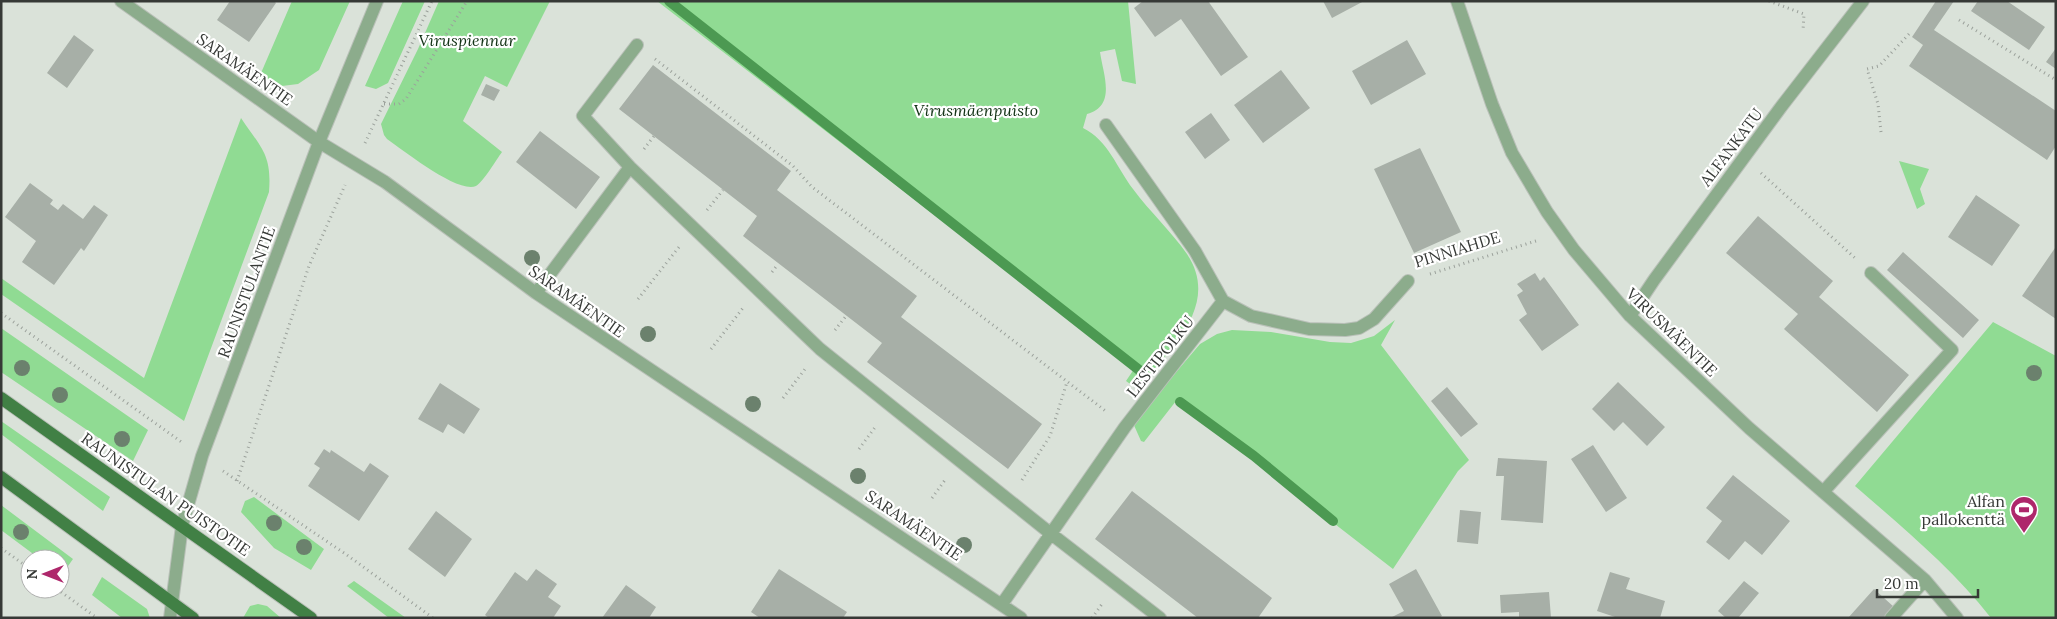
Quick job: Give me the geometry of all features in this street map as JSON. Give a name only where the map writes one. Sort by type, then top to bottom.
[{"type":"main road","name":"RAUNISTULAN PUISTOTIE","points":[[1,398],[311,618]]},
{"type":"main road","points":[[1,477],[194,618]]},
{"type":"street","name":"SARAMÄENTIE","points":[[121,1],[319,142],[385,182],[536,293],[1021,618]]},
{"type":"street","name":"RAUNISTULANTIE","points":[[170,618],[182,526],[202,456],[319,142],[377,1]]},
{"type":"street","name":"VIRUSMÄENTIE","points":[[1457,1],[1492,104],[1512,153],[1547,212],[1574,250],[1630,316],[1749,428],[1925,580],[1957,618]]},
{"type":"street","name":"ALFANKATU","points":[[1630,316],[1743,158],[1863,1]]},
{"type":"street","points":[[637,44],[583,116],[630,167],[820,349],[1050,533],[1160,618]]},
{"type":"street","points":[[1106,126],[1195,251],[1223,301]]},
{"type":"street","points":[[536,293],[630,167]]},
{"type":"street","points":[[1823,492],[1952,350],[1871,273]]},
{"type":"street","name":"PINNIAHDE","points":[[1223,301],[1251,316],[1309,328],[1345,330],[1359,328],[1374,319],[1408,281]]},
{"type":"street","name":"LESTIPOLKU","points":[[1002,604],[1126,426],[1223,301]]},
{"type":"street","points":[[1891,618],[1925,580]]},
{"type":"path","points":[[237,481],[309,266],[432,1]]},
{"type":"path","points":[[384,104],[400,104],[406,99],[468,1]]},
{"type":"path","points":[[1770,1],[1804,14],[1803,31]]},
{"type":"path","points":[[1959,20],[2056,80]]},
{"type":"path","points":[[1881,132],[1878,104],[1867,70],[1879,66],[1910,33]]},
{"type":"path","points":[[637,44],[793,166],[812,187],[1126,426]]},
{"type":"path","points":[[645,148],[654,136]]},
{"type":"path","points":[[1743,158],[1871,273]]},
{"type":"path","points":[[638,299],[723,190]]},
{"type":"path","name":"PINNIAHDE","points":[[1408,281],[1544,239]]},
{"type":"path","points":[[711,349],[778,264]]},
{"type":"path","points":[[838,326],[846,316]]},
{"type":"path","points":[[1009,500],[1050,436],[1067,382]]},
{"type":"path","points":[[1,548],[20,562]]},
{"type":"path","points":[[70,598],[97,618]]},
{"type":"green space","points":[[292,1],[350,1],[319,70],[298,84],[282,86],[258,80]]},
{"type":"green space","points":[[403,1],[425,1],[388,83],[376,89],[365,86]]},
{"type":"green space","name":"Viruspiennar","points":[[439,1],[550,1],[507,87],[485,76],[463,121],[502,152],[476,186],[468,187],[457,184],[417,161],[387,139],[381,124]]},
{"type":"green space","name":"Virusmäenpuisto","points":[[657,1],[1128,1],[1136,84],[1122,81],[1115,49],[1100,52],[1106,88],[1105,97],[1102,104],[1096,110],[1087,114],[1083,128],[1092,133],[1106,147],[1133,189],[1187,254],[1196,273],[1198,291],[1195,308],[1188,325],[1165,357],[1140,386],[1133,386],[1126,381],[1134,369]]},
{"type":"green space","points":[[241,118],[264,152],[269,169],[269,192],[184,421],[1,294],[1,278],[144,378]]},
{"type":"green space","points":[[1899,161],[1929,169],[1920,189],[1925,204],[1917,209]]},
{"type":"green space","points":[[1395,320],[1381,345],[1469,460],[1458,471],[1393,569],[1176,401],[1144,442],[1141,441],[1133,423],[1200,344],[1217,334],[1232,330],[1271,332],[1330,342],[1351,343],[1374,336]]},
{"type":"green space","points":[[1993,322],[2056,356],[2056,618],[1991,618],[1943,565],[1855,486]]},
{"type":"green space","points":[[1,328],[148,430],[133,461],[1,372]]},
{"type":"green space","points":[[1,421],[110,497],[103,511],[1,434]]},
{"type":"green space","points":[[254,497],[324,549],[311,570],[274,548],[241,512],[245,501]]},
{"type":"green space","points":[[1,505],[60,549],[27,549],[1,530]]},
{"type":"green space","points":[[102,577],[147,609],[150,618],[122,618],[92,595]]},
{"type":"green space","points":[[354,581],[406,618],[389,618],[347,586]]},
{"type":"green space","points":[[258,604],[267,606],[281,618],[243,618],[250,606]]},
{"type":"building","points":[[230,1],[274,1],[276,3],[249,42],[217,20]]},
{"type":"building","points":[[1143,1],[1208,1],[1248,57],[1221,76],[1181,19],[1155,37],[1134,8]]},
{"type":"building","points":[[1323,1],[1364,1],[1332,18]]},
{"type":"building","points":[[1936,1],[1954,1],[1934,30],[2056,111],[2056,146],[2047,160],[1909,66],[1923,45],[1912,37]]},
{"type":"building","points":[[1978,1],[2007,1],[2045,27],[2029,50],[1971,11]]},
{"type":"building","points":[[74,35],[94,50],[67,88],[47,73]]},
{"type":"building","points":[[1407,40],[1426,74],[1371,105],[1352,71]]},
{"type":"building","points":[[2056,48],[2056,69],[2046,62]]},
{"type":"building","points":[[653,65],[791,171],[777,190],[917,296],[901,317],[1042,424],[1008,469],[867,362],[882,343],[743,236],[757,216],[619,109]]},
{"type":"building","points":[[1281,70],[1310,108],[1263,143],[1234,105]]},
{"type":"building","points":[[486,84],[500,90],[494,101],[481,95]]},
{"type":"building","points":[[1211,113],[1230,140],[1205,159],[1185,132]]},
{"type":"building","points":[[540,131],[600,177],[576,209],[516,162]]},
{"type":"building","points":[[1420,148],[1461,232],[1414,253],[1374,169]]},
{"type":"building","points":[[30,183],[53,200],[50,204],[58,210],[63,204],[83,219],[94,205],[108,215],[84,251],[81,248],[54,285],[22,262],[36,241],[5,217]]},
{"type":"building","points":[[1976,195],[2020,225],[1992,266],[1948,237]]},
{"type":"building","points":[[1758,216],[1833,281],[1819,297],[1909,375],[1877,412],[1784,329],[1798,314],[1726,253]]},
{"type":"building","points":[[2056,249],[2056,319],[2022,296]]},
{"type":"building","points":[[1903,252],[1979,320],[1963,338],[1887,270]]},
{"type":"building","points":[[1535,273],[1540,281],[1544,277],[1579,325],[1542,351],[1519,320],[1527,314],[1517,295],[1523,291],[1517,284]]},
{"type":"building","points":[[1618,382],[1665,427],[1647,446],[1623,422],[1614,431],[1592,409]]},
{"type":"building","points":[[440,383],[480,409],[464,434],[448,424],[443,433],[418,419]]},
{"type":"building","points":[[1447,387],[1478,424],[1461,437],[1431,401]]},
{"type":"building","points":[[1593,445],[1627,498],[1606,512],[1571,459]]},
{"type":"building","points":[[324,449],[330,453],[331,450],[364,472],[370,463],[389,476],[359,521],[308,486],[320,468],[314,464]]},
{"type":"building","points":[[1498,458],[1547,461],[1543,523],[1501,520],[1504,476],[1496,476]]},
{"type":"building","points":[[1733,475],[1790,521],[1762,555],[1745,541],[1729,560],[1706,542],[1722,521],[1706,508]]},
{"type":"building","points":[[1132,491],[1272,598],[1258,618],[1198,618],[1095,539]]},
{"type":"building","points":[[1460,510],[1481,512],[1478,544],[1457,542]]},
{"type":"building","points":[[436,511],[472,539],[445,577],[408,549]]},
{"type":"building","points":[[536,569],[557,584],[548,597],[561,606],[553,618],[489,618],[485,615],[515,572],[527,581]]},
{"type":"building","points":[[779,569],[847,612],[843,618],[760,618],[751,612]]},
{"type":"building","points":[[1416,569],[1442,616],[1439,618],[1390,618],[1404,611],[1389,584]]},
{"type":"building","points":[[1610,572],[1630,578],[1626,589],[1665,601],[1660,618],[1618,618],[1597,611]]},
{"type":"building","points":[[1744,581],[1759,593],[1738,618],[1726,618],[1718,611]]},
{"type":"building","points":[[626,585],[656,607],[649,618],[602,618]]},
{"type":"building","points":[[1874,589],[1894,607],[1885,618],[1848,618]]},
{"type":"building","points":[[1549,592],[1551,618],[1519,618],[1519,612],[1501,613],[1500,595]]},
{"type":"waterway","points":[[669,1],[1143,373]]},
{"type":"waterway","points":[[1180,402],[1254,456],[1333,521]]},
{"type":"place","name":"Alfan pallokenttä","points":[[2024,534]]}]
